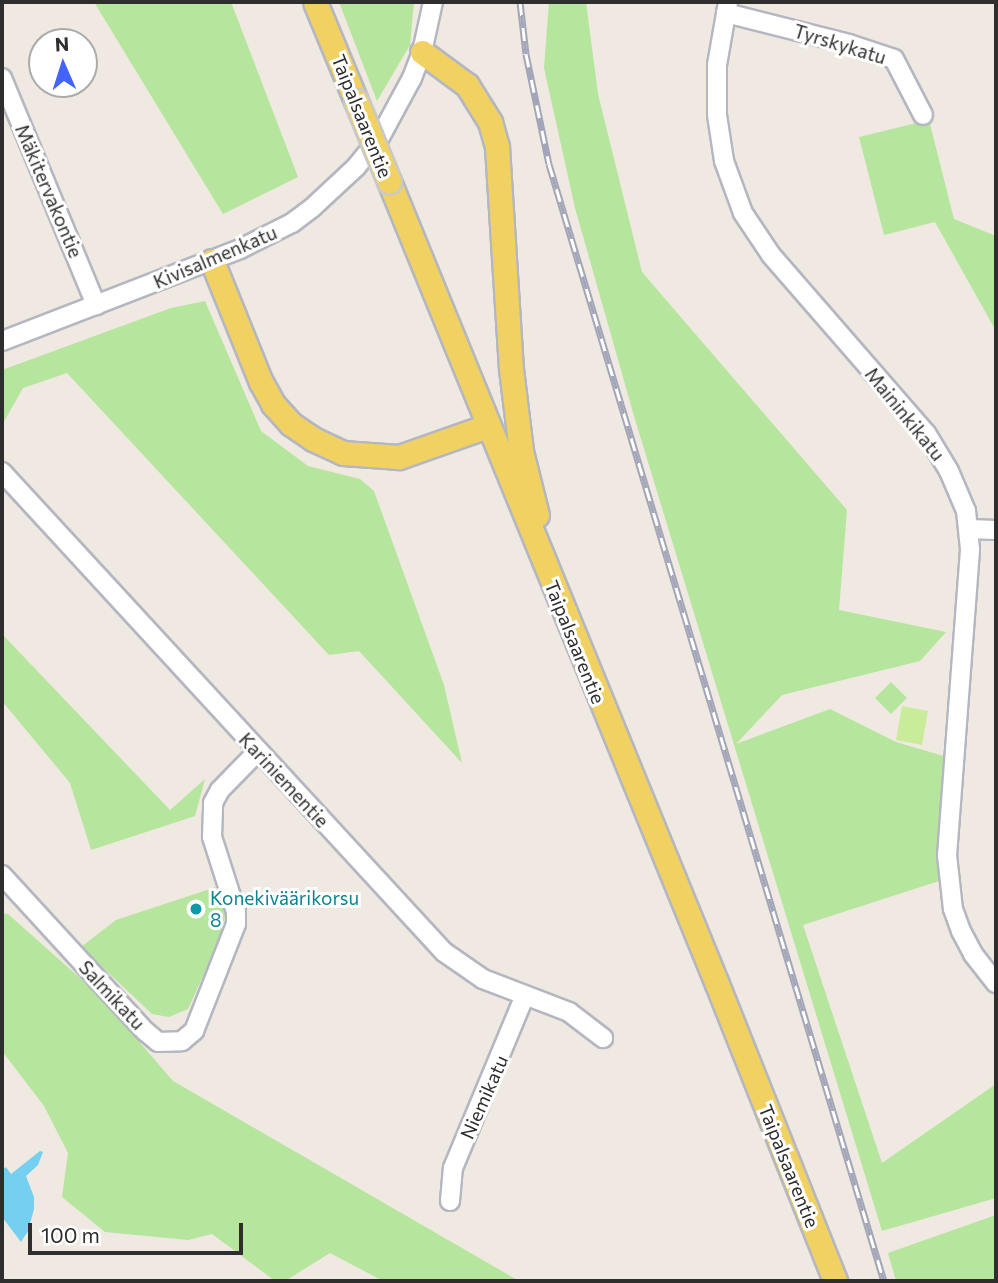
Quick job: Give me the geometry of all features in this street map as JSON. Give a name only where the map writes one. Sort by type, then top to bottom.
[{"type":"main road","name":"Taipalsaarentie","points":[[315,2],[717,984],[835,1281]]},
{"type":"main road","points":[[422,52],[467,85],[490,122],[500,176],[511,369],[521,451],[530,494],[591,681]]},
{"type":"main road","points":[[212,261],[261,382],[273,404],[291,424],[313,439],[343,453],[398,457],[487,426]]},
{"type":"street","name":"Kivisalmenkatu","points":[[2,341],[212,261],[292,223],[356,167],[379,139],[397,110],[422,52],[433,2]]},
{"type":"street","name":"Tyrskykatu","points":[[727,7],[894,59],[923,115]]},
{"type":"street","name":"Maininkikatu","points":[[727,7],[717,65],[717,115],[724,161],[743,213],[771,255],[932,442],[960,491],[969,529],[947,855],[953,909],[961,930],[973,954],[996,983]]},
{"type":"street","name":"Mäkitervakontie","points":[[2,78],[96,305]]},
{"type":"street","name":"Kariniementie","points":[[2,472],[444,952],[483,979],[569,1012],[603,1038]]},
{"type":"street","points":[[969,529],[996,530]]},
{"type":"street","name":"Salmikatu","points":[[2,875],[145,1031],[158,1042],[182,1041],[194,1031],[236,924],[236,912],[212,837],[213,803],[220,790],[258,751]]},
{"type":"street","name":"Niemikatu","points":[[450,1201],[453,1168],[526,995]]},
{"type":"green space","points":[[94,2],[231,2],[298,177],[223,214]]},
{"type":"green space","points":[[339,2],[414,2],[410,45],[377,101]]},
{"type":"green space","points":[[549,2],[586,2],[598,94],[642,272],[847,510],[839,610],[946,632],[920,661],[782,695],[736,744],[830,709],[896,742],[947,757],[939,881],[803,925],[882,1163],[996,1084],[996,1198],[882,1231],[634,416],[575,208],[544,68]]},
{"type":"green space","points":[[929,120],[954,219],[996,236],[996,331],[935,222],[884,235],[859,137]]},
{"type":"green space","points":[[205,301],[261,431],[308,466],[360,479],[374,491],[444,685],[462,763],[359,651],[329,655],[67,373],[23,388],[2,425],[2,370],[171,308]]},
{"type":"green space","points":[[2,634],[170,810],[205,779],[195,816],[91,850],[70,783],[2,701]]},
{"type":"green space","points":[[891,682],[907,698],[891,714],[875,698]]},
{"type":"green space","points":[[902,706],[928,711],[922,745],[896,740]]},
{"type":"green space","points":[[216,887],[226,911],[222,934],[188,1009],[169,1017],[152,1014],[81,947],[116,920]]},
{"type":"green space","points":[[2,913],[8,914],[98,994],[173,1081],[519,1281],[383,1281],[330,1253],[285,1281],[275,1281],[212,1234],[188,1240],[105,1232],[62,1197],[68,1153],[44,1106],[2,1051]]},
{"type":"green space","points":[[996,1215],[996,1281],[896,1281],[888,1253]]},
{"type":"water","points":[[40,1151],[43,1152],[38,1165],[26,1176],[34,1197],[34,1209],[28,1231],[21,1242],[2,1217],[2,1170],[6,1167],[11,1174]]},
{"type":"railway","points":[[520,2],[526,54],[549,164],[884,1281]]},
{"type":"place","name":"Konekiväärikorsu 8","points":[[196,909]]}]
